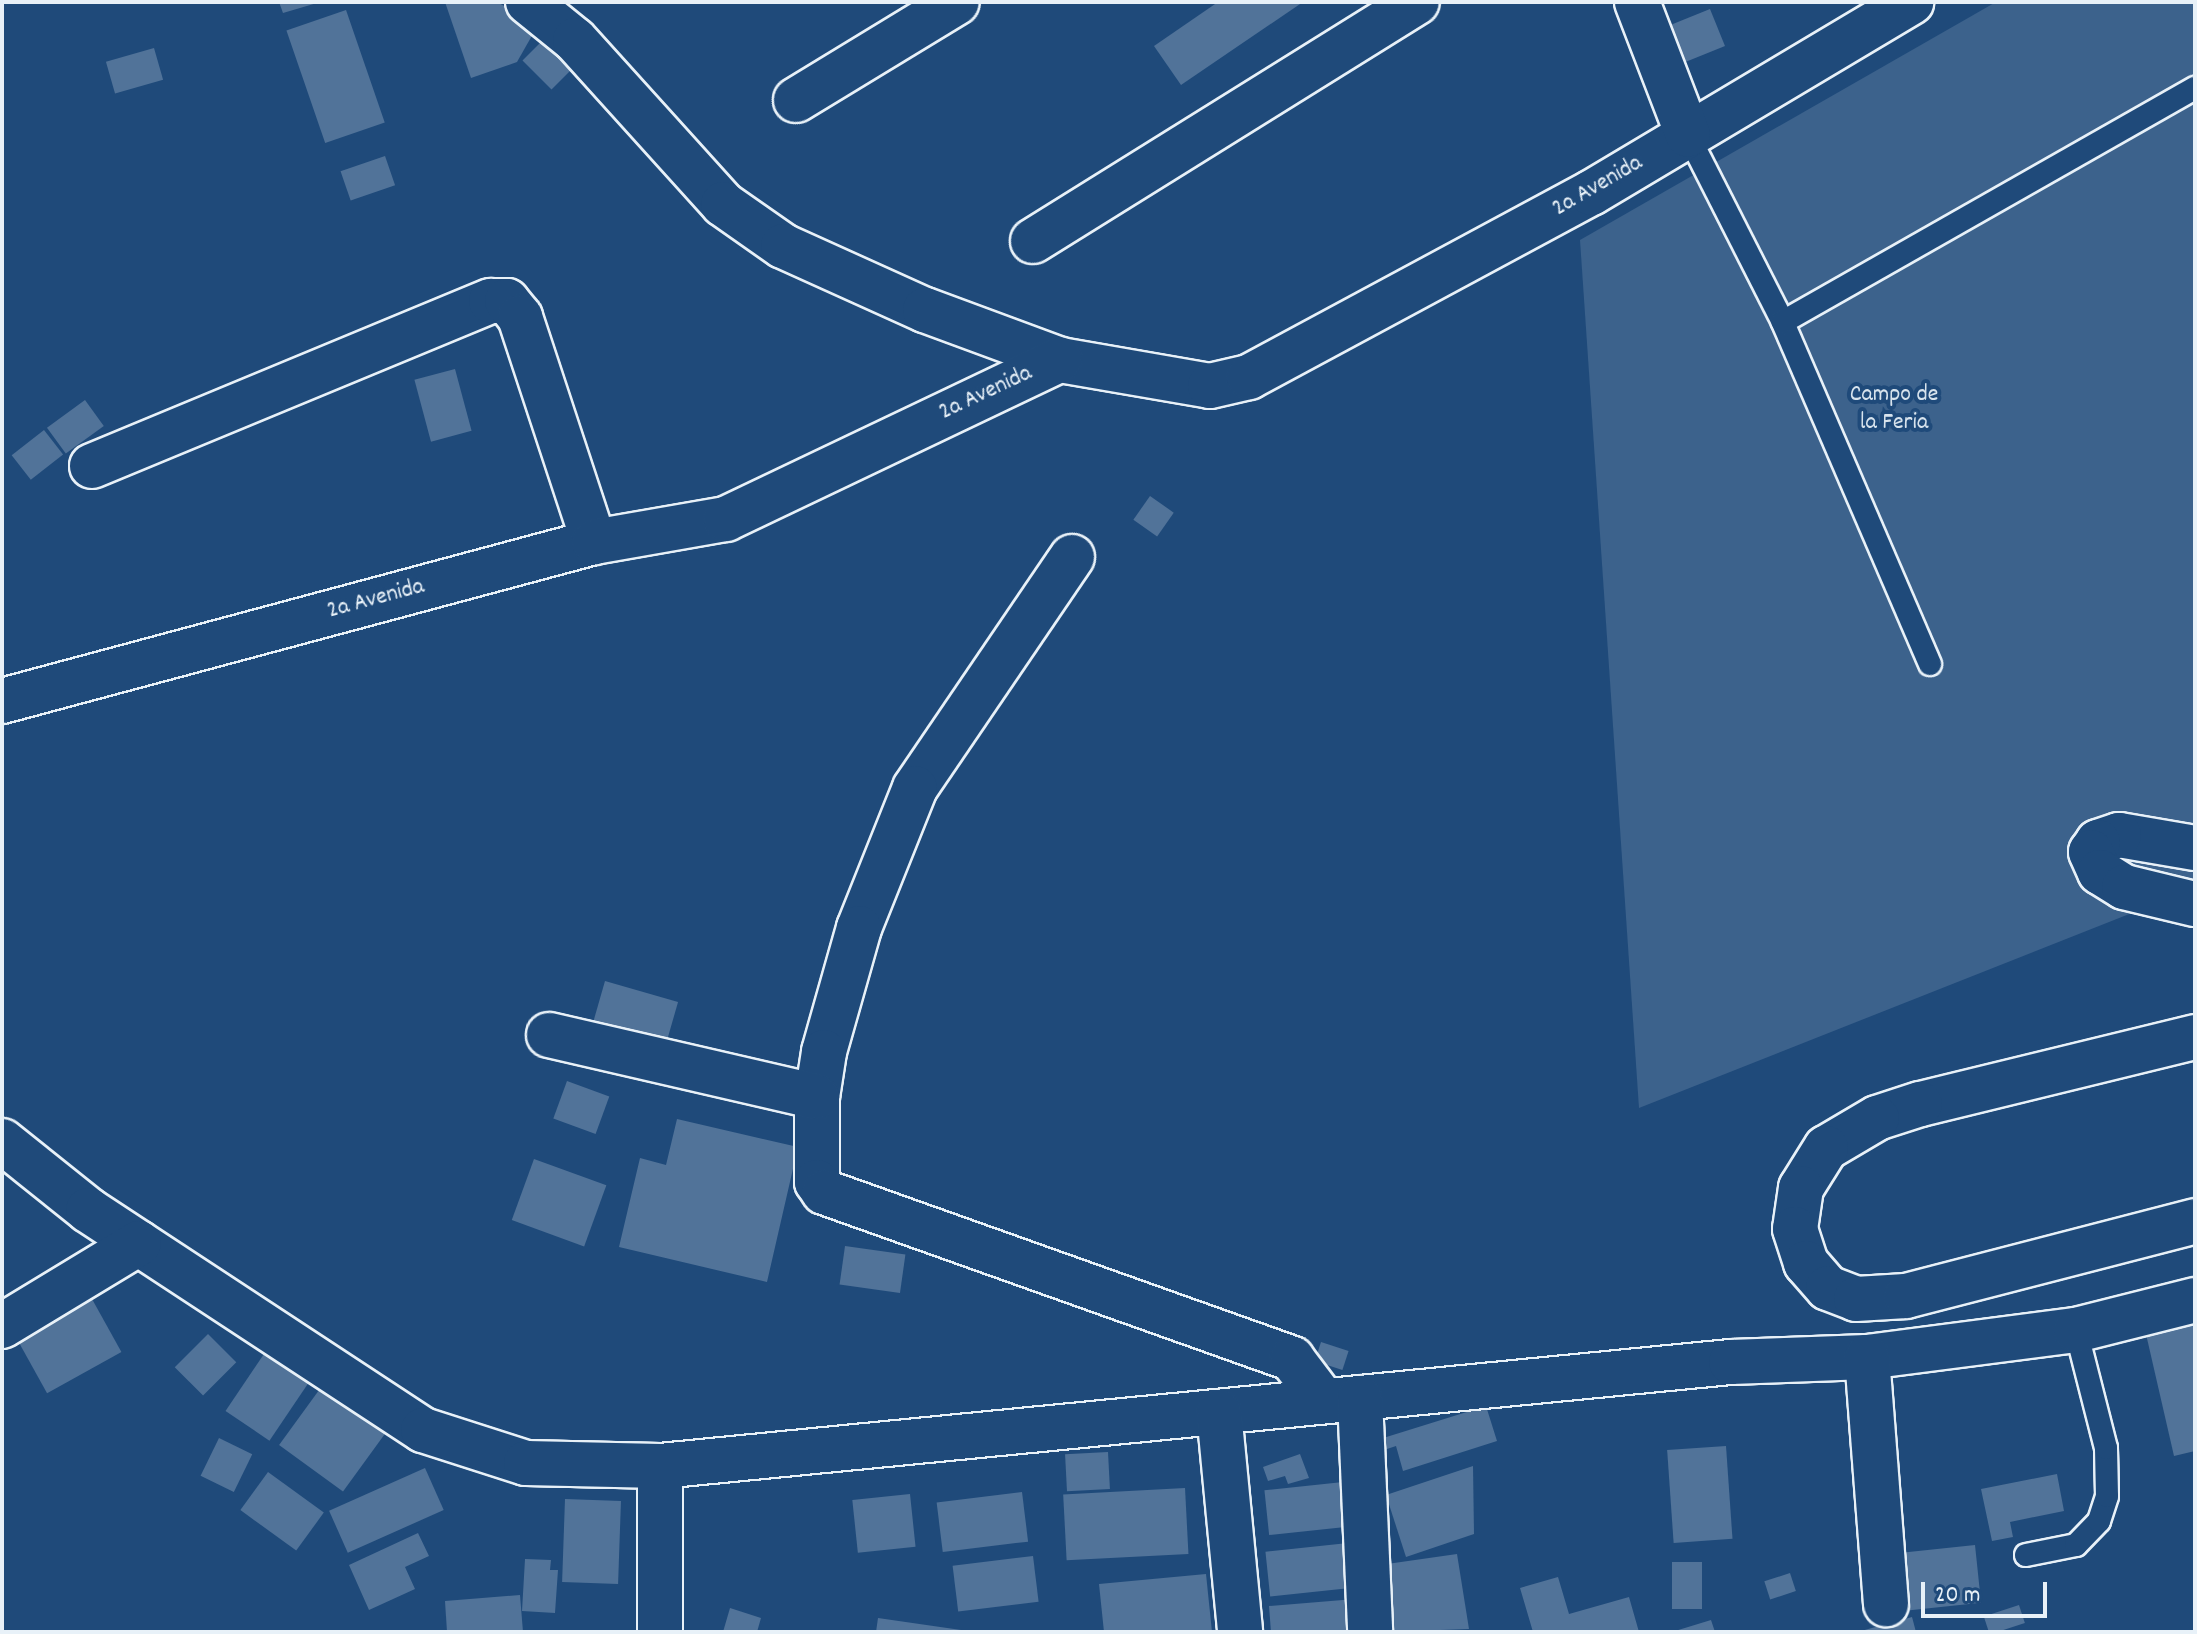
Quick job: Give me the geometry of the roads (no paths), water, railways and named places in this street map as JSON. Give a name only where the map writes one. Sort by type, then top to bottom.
[{"type":"street","points":[[528,2],[575,40],[723,204],[783,246],[925,310],[1060,360]]},
{"type":"street","points":[[796,100],[957,2]]},
{"type":"street","points":[[1033,241],[1417,2]]},
{"type":"street","points":[[1637,2],[1688,135]]},
{"type":"street","name":"2a Avenida","points":[[2,701],[594,542],[726,519],[1060,360],[1210,386],[1249,377],[1591,193],[1911,2]]},
{"type":"street","points":[[92,466],[491,301],[507,301],[520,317],[594,542]]},
{"type":"street","points":[[1072,557],[915,788],[859,928],[824,1052],[817,1097],[817,1182],[824,1192],[1292,1359],[1342,1399],[1370,1630]]},
{"type":"street","points":[[2195,848],[2119,835],[2098,842],[2091,852],[2100,872],[2124,887],[2195,904]]},
{"type":"street","points":[[549,1035],[817,1097]]},
{"type":"street","points":[[2195,1037],[1920,1104],[1877,1118],[1826,1148],[1801,1188],[1795,1229],[1806,1263],[1828,1288],[1856,1299],[1906,1296],[2195,1221]]},
{"type":"street","points":[[2,1141],[88,1210],[423,1430],[526,1463],[660,1466],[1731,1362],[1867,1357],[2076,1330],[2195,1300]]},
{"type":"street","points":[[2,1326],[139,1243]]},
{"type":"street","points":[[1867,1357],[1886,1604]]},
{"type":"street","points":[[1219,1412],[1240,1632]]},
{"type":"street","points":[[660,1466],[660,1632]]},
{"type":"lane","points":[[1783,322],[2195,88]]},
{"type":"lane","points":[[1688,135],[1783,322],[1930,664]]},
{"type":"lane","points":[[2026,1555],[2076,1545],[2099,1521],[2107,1496],[2106,1448],[2076,1330]]},
{"type":"park label","name":"Campo de la Feria","points":[[1894,410]]}]
